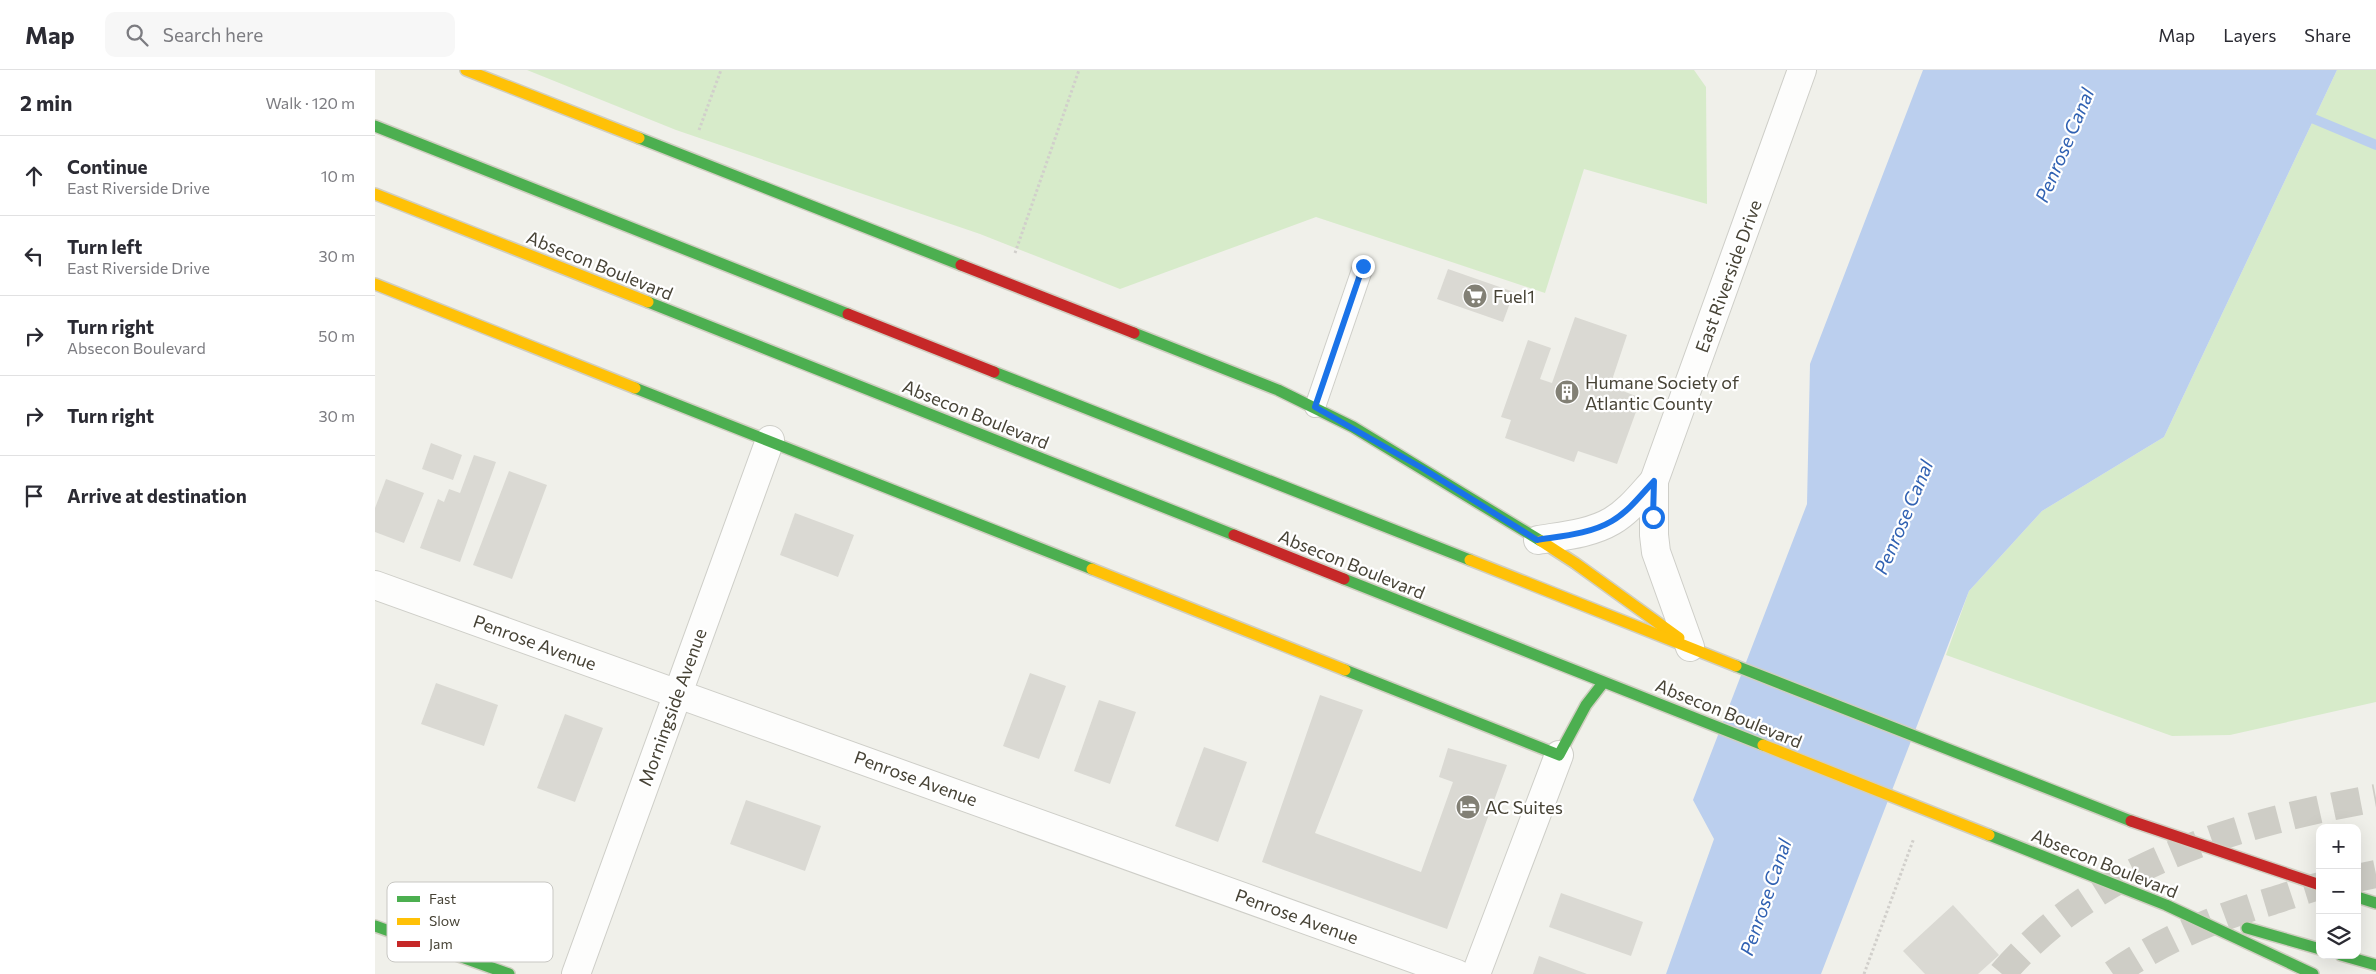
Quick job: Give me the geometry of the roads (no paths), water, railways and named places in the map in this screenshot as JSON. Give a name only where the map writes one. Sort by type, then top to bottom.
[{"type":"main road","points":[[466,70],[1278,390],[1315,407],[1414,463],[1575,563],[1691,647]]},
{"type":"main road","points":[[375,126],[1989,766],[2129,820],[2316,884]]},
{"type":"main road","name":"Absecon Boulevard","points":[[375,194],[2166,905],[2313,974]]},
{"type":"main road","points":[[375,284],[1559,755],[1581,713],[1603,682]]},
{"type":"main road","points":[[2361,898],[2376,903]]},
{"type":"main road","points":[[2166,905],[2316,948]]},
{"type":"main road","points":[[375,926],[387,930]]},
{"type":"main road","points":[[2355,959],[2376,965]]},
{"type":"main road","points":[[476,962],[509,974]]},
{"type":"street","name":"East Riverside Drive","points":[[1691,647],[1656,552],[1653,517],[1654,481],[1802,70]]},
{"type":"street","name":"Morningside Avenue","points":[[576,974],[770,440]]},
{"type":"street","name":"East Riverside Drive","points":[[1537,540],[1580,533],[1612,521],[1626,511],[1654,481]]},
{"type":"street","name":"Penrose Avenue","points":[[375,585],[1457,974]]},
{"type":"street","points":[[1477,974],[1559,755]]},
{"type":"lane","points":[[1315,407],[1363,266]]},
{"type":"water","name":"Penrose Canal","points":[[1923,70],[2337,70],[2164,437],[2042,511],[1969,591],[1821,974],[1666,974],[1714,839],[1693,800],[1807,504],[1810,364]]},
{"type":"waterway","points":[[2314,119],[2376,145]]},
{"type":"tunnel","points":[[2002,974],[2039,936],[2081,904],[2126,877],[2173,854],[2222,836],[2273,821],[2324,808],[2376,798]]},
{"type":"tunnel","points":[[2361,877],[2376,874]]},
{"type":"tunnel","points":[[2113,974],[2170,940],[2189,931],[2230,915],[2316,887]]},
{"type":"place","name":"Fuel1","points":[[1475,296]]},
{"type":"place","name":"Humane Society of Atlantic County","points":[[1567,392]]},
{"type":"place","name":"AC Suites","points":[[1468,807]]}]
